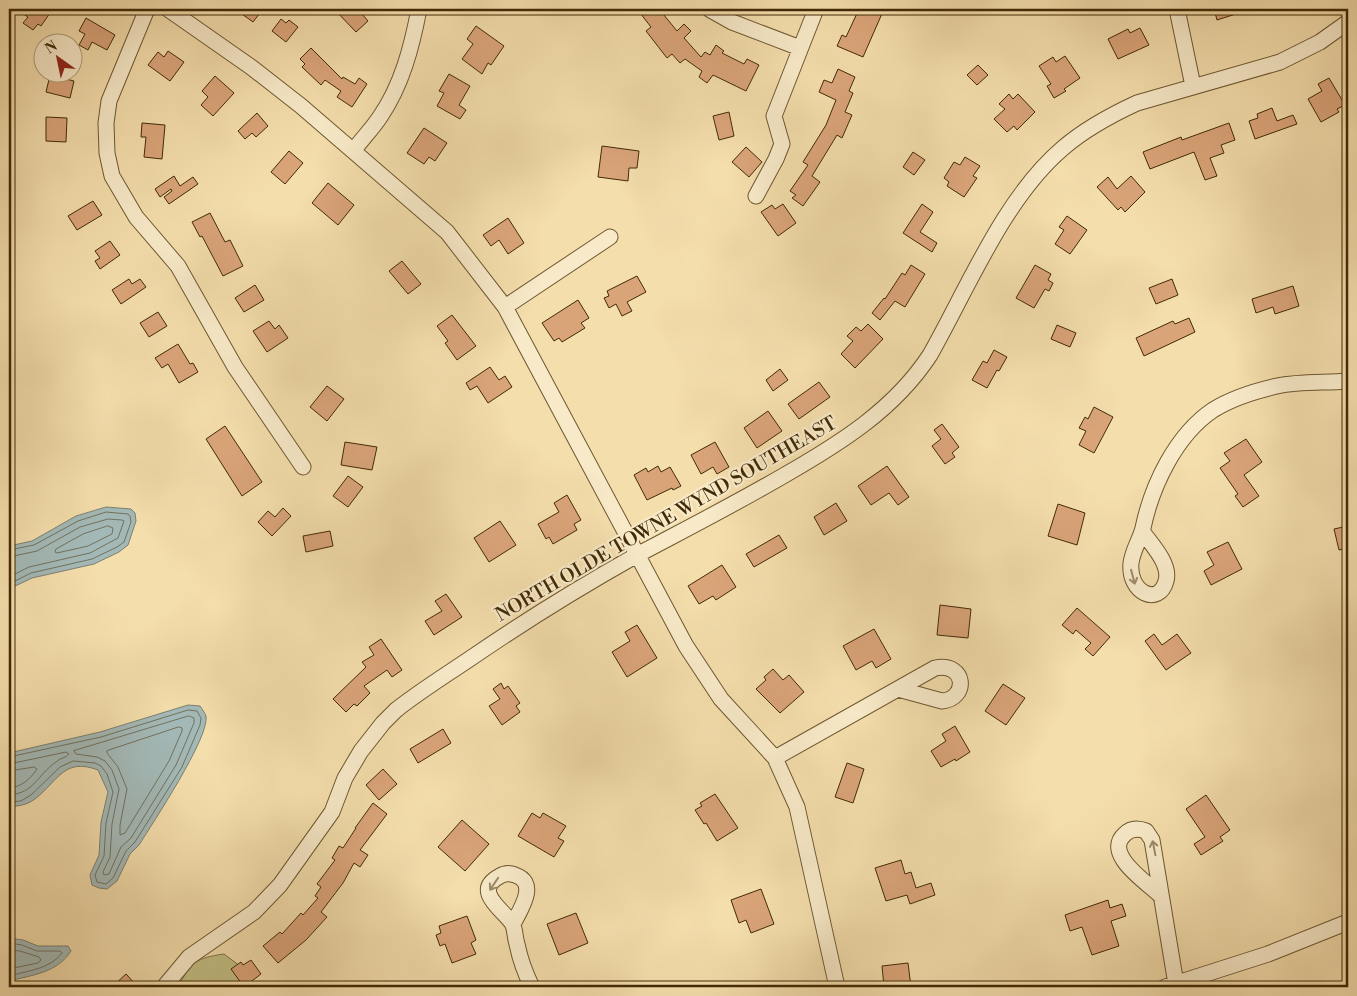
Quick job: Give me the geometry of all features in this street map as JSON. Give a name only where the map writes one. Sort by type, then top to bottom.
[{"type":"street","points":[[147,9],[109,100],[106,123],[107,153],[112,176],[136,217],[178,266],[235,367],[304,467]]},
{"type":"street","points":[[168,9],[251,67],[354,150],[447,232],[505,307],[686,646],[721,699],[774,758],[797,807],[837,987]]},
{"type":"street","points":[[354,150],[381,116],[398,85],[412,45],[419,9]]},
{"type":"street","points":[[709,9],[732,22],[800,48]]},
{"type":"street","points":[[756,196],[782,144],[774,116],[816,9]]},
{"type":"street","points":[[1177,9],[1193,86]]},
{"type":"street","name":"NORTH OLDE TOWNE WYND SOUTHEAST","points":[[164,987],[189,957],[241,922],[276,890],[329,817],[345,778],[361,751],[382,723],[396,710],[534,616],[637,556],[761,489],[824,452],[858,429],[891,402],[919,371],[1011,209],[1046,164],[1078,136],[1115,113],[1138,103],[1280,62],[1320,42],[1348,22]]},
{"type":"street","points":[[505,307],[610,237]]},
{"type":"street","points":[[1142,531],[1150,503],[1174,453],[1194,427],[1212,411],[1241,396],[1277,386],[1348,381]]},
{"type":"street","points":[[774,758],[898,689]]},
{"type":"street","points":[[1161,896],[1170,986],[1268,954],[1348,922]]},
{"type":"street","points":[[512,924],[520,958],[532,987]]},
{"type":"shaded area","points":[[224,954],[244,969],[249,987],[178,987],[195,963],[207,957]]},
{"type":"water","points":[[106,507],[131,509],[135,513],[136,521],[128,545],[119,552],[94,564],[32,578],[13,587],[9,591],[9,546],[32,541],[76,516]]},
{"type":"water","points":[[188,705],[200,706],[206,716],[205,727],[199,742],[167,800],[139,845],[130,854],[117,881],[107,889],[92,885],[90,875],[99,855],[101,822],[108,792],[98,770],[86,767],[69,769],[56,778],[32,801],[9,807],[9,753],[100,732]]},
{"type":"water","points":[[9,938],[23,940],[38,946],[68,946],[71,951],[59,964],[51,969],[9,981]]},
{"type":"building","points":[[16,9],[44,9],[50,13],[41,26],[38,24],[33,30],[23,23],[28,17]]},
{"type":"building","points":[[235,9],[263,9],[253,22]]},
{"type":"building","points":[[334,9],[368,9],[362,14],[368,21],[356,32]]},
{"type":"building","points":[[637,9],[659,9],[677,31],[684,24],[691,31],[684,38],[701,57],[705,52],[710,55],[716,45],[724,51],[722,53],[744,64],[747,59],[759,65],[746,91],[713,75],[707,83],[699,77],[702,71],[685,59],[680,63],[672,54],[667,58],[646,31],[651,27]]},
{"type":"building","points":[[859,9],[884,9],[863,57],[837,46],[842,35],[846,37]]},
{"type":"building","points":[[1214,9],[1245,9],[1245,11],[1217,20]]},
{"type":"building","points":[[86,18],[115,35],[107,50],[92,42],[88,50],[82,47],[82,40],[85,34],[79,31]]},
{"type":"building","points":[[281,19],[286,23],[289,20],[298,27],[286,42],[272,31]]},
{"type":"building","points":[[476,26],[504,46],[491,65],[488,63],[482,74],[462,59],[473,44],[467,39]]},
{"type":"building","points":[[1140,28],[1149,45],[1118,59],[1108,39],[1128,29],[1130,33]]},
{"type":"building","points":[[311,48],[342,79],[343,77],[355,84],[359,78],[367,84],[352,107],[337,97],[341,91],[325,80],[321,85],[302,67],[305,64],[300,59]]},
{"type":"building","points":[[168,51],[184,62],[170,81],[148,65],[158,52],[164,57]]},
{"type":"building","points":[[1065,56],[1080,78],[1064,89],[1066,91],[1054,98],[1047,86],[1051,84],[1039,66],[1053,57],[1056,62]]},
{"type":"building","points":[[978,65],[988,75],[977,85],[967,75]]},
{"type":"building","points":[[838,69],[855,77],[849,91],[853,93],[845,112],[852,115],[842,138],[837,135],[812,176],[820,182],[803,206],[792,198],[796,195],[790,191],[808,165],[803,162],[826,125],[836,100],[819,92],[824,80],[832,83]]},
{"type":"building","points":[[449,74],[470,86],[459,105],[466,110],[460,119],[437,106],[444,93],[439,91]]},
{"type":"building","points":[[215,76],[234,93],[213,116],[201,105],[208,97],[202,91]]},
{"type":"building","points":[[1329,78],[1345,105],[1337,109],[1339,112],[1321,122],[1308,99],[1322,91],[1318,84]]},
{"type":"building","points":[[48,82],[74,82],[70,98],[46,92]]},
{"type":"building","points":[[1009,94],[1013,99],[1018,94],[1035,112],[1017,130],[1014,126],[1007,132],[994,119],[1005,109],[999,104]]},
{"type":"building","points":[[1272,108],[1277,121],[1293,115],[1297,124],[1255,139],[1249,121],[1258,118],[1257,114]]},
{"type":"building","points":[[729,112],[734,136],[719,140],[713,116]]},
{"type":"building","points":[[257,113],[268,126],[256,137],[252,133],[245,139],[238,131]]},
{"type":"building","points":[[46,117],[67,118],[66,142],[46,141]]},
{"type":"building","points":[[142,123],[165,125],[162,159],[144,157],[146,137],[141,137]]},
{"type":"building","points":[[1229,123],[1235,140],[1221,145],[1224,153],[1210,158],[1217,176],[1205,180],[1194,152],[1150,169],[1143,152],[1181,137],[1182,140]]},
{"type":"building","points":[[424,128],[447,143],[435,161],[429,157],[424,164],[407,153]]},
{"type":"building","points":[[602,146],[639,151],[637,168],[629,168],[628,181],[598,177]]},
{"type":"building","points":[[746,147],[762,162],[749,177],[732,162]]},
{"type":"building","points":[[289,151],[303,163],[285,184],[271,172]]},
{"type":"building","points":[[913,152],[925,160],[914,175],[903,167]]},
{"type":"building","points":[[965,157],[980,166],[973,176],[977,178],[964,197],[947,186],[949,182],[944,178],[954,162],[960,165]]},
{"type":"building","points":[[174,176],[180,186],[193,177],[198,184],[169,204],[164,197],[172,191],[171,189],[160,197],[155,189]]},
{"type":"building","points":[[1131,176],[1145,192],[1125,212],[1121,207],[1118,210],[1097,187],[1108,177],[1117,189]]},
{"type":"building","points":[[328,183],[354,205],[338,225],[312,203]]},
{"type":"building","points":[[93,201],[102,215],[77,230],[68,216]]},
{"type":"building","points":[[783,204],[796,223],[778,236],[761,212],[772,205],[775,209]]},
{"type":"building","points":[[922,204],[933,212],[920,232],[937,243],[932,252],[903,233]]},
{"type":"building","points":[[210,213],[225,242],[230,240],[243,266],[223,276],[202,236],[200,237],[192,222]]},
{"type":"building","points":[[1067,216],[1087,230],[1070,254],[1055,244],[1064,230],[1059,227]]},
{"type":"building","points":[[508,218],[524,243],[508,254],[499,240],[491,246],[483,235]]},
{"type":"building","points":[[110,241],[120,255],[100,269],[95,261],[100,258],[95,251]]},
{"type":"building","points":[[402,261],[421,284],[408,294],[389,271]]},
{"type":"building","points":[[911,265],[925,274],[905,307],[895,301],[880,320],[872,313],[885,299],[902,273],[905,275]]},
{"type":"building","points":[[1035,265],[1051,274],[1048,280],[1053,283],[1049,291],[1045,289],[1034,308],[1016,298]]},
{"type":"building","points":[[637,276],[646,292],[627,302],[632,311],[622,316],[616,304],[609,308],[604,298],[609,296],[607,291]]},
{"type":"building","points":[[129,279],[132,284],[140,279],[146,287],[121,304],[112,290]]},
{"type":"building","points":[[1172,279],[1178,295],[1156,304],[1149,288]]},
{"type":"building","points":[[255,285],[264,300],[244,312],[235,298]]},
{"type":"building","points":[[1293,286],[1299,306],[1275,314],[1273,307],[1256,313],[1252,299]]},
{"type":"building","points":[[578,300],[589,318],[581,323],[585,328],[562,342],[559,338],[554,341],[542,323]]},
{"type":"building","points":[[158,312],[167,326],[149,337],[140,323]]},
{"type":"building","points":[[452,315],[476,346],[457,360],[445,343],[448,341],[437,326]]},
{"type":"building","points":[[1189,318],[1195,332],[1144,356],[1136,338],[1173,321],[1175,324]]},
{"type":"building","points":[[269,321],[275,329],[279,325],[288,338],[267,352],[253,331]]},
{"type":"building","points":[[868,324],[883,339],[855,368],[841,354],[853,341],[847,336],[856,327],[861,331]]},
{"type":"building","points":[[1057,325],[1076,333],[1070,347],[1051,339]]},
{"type":"building","points":[[178,344],[190,364],[193,363],[198,372],[179,383],[168,364],[162,368],[155,358]]},
{"type":"building","points":[[994,350],[1007,357],[987,388],[972,380],[983,361],[987,363]]},
{"type":"building","points":[[490,367],[499,380],[505,376],[512,387],[488,403],[477,386],[470,390],[466,383]]},
{"type":"building","points":[[780,369],[788,380],[773,391],[766,380]]},
{"type":"building","points":[[819,382],[830,397],[799,419],[788,404]]},
{"type":"building","points":[[327,386],[344,399],[327,421],[310,407]]},
{"type":"building","points":[[1094,407],[1113,417],[1094,453],[1079,445],[1086,431],[1079,428],[1085,417],[1088,419]]},
{"type":"building","points":[[768,411],[782,431],[757,448],[744,428]]},
{"type":"building","points":[[942,424],[959,447],[952,453],[955,457],[945,464],[932,446],[941,439],[934,430]]},
{"type":"building","points":[[225,426],[262,482],[242,496],[206,439]]},
{"type":"building","points":[[1246,439],[1262,462],[1244,475],[1259,496],[1243,507],[1235,496],[1238,494],[1220,468],[1230,461],[1224,453]]},
{"type":"building","points":[[345,442],[377,447],[372,470],[341,465]]},
{"type":"building","points":[[715,442],[729,467],[717,474],[713,467],[701,474],[691,455]]},
{"type":"building","points":[[658,466],[661,472],[670,467],[681,486],[673,490],[672,488],[647,500],[634,475],[646,468],[648,472]]},
{"type":"building","points":[[887,466],[909,497],[898,505],[889,493],[871,505],[858,486]]},
{"type":"building","points":[[348,476],[363,487],[348,507],[333,496]]},
{"type":"building","points":[[567,495],[581,520],[574,524],[577,530],[553,544],[549,537],[546,539],[538,524],[559,512],[554,503]]},
{"type":"building","points":[[836,503],[847,521],[824,535],[814,517]]},
{"type":"building","points":[[1058,504],[1085,513],[1077,545],[1048,536]]},
{"type":"building","points":[[283,508],[291,516],[272,536],[258,522],[268,511],[275,517]]},
{"type":"building","points":[[500,521],[516,545],[489,562],[474,538]]},
{"type":"building","points":[[1348,526],[1348,548],[1339,550],[1334,529]]},
{"type":"building","points":[[330,531],[333,546],[306,552],[303,536]]},
{"type":"building","points":[[779,535],[787,548],[754,567],[746,554]]},
{"type":"building","points":[[1228,542],[1242,569],[1211,585],[1204,571],[1214,565],[1207,552]]},
{"type":"building","points":[[722,565],[736,587],[716,600],[713,596],[699,604],[688,586]]},
{"type":"building","points":[[446,594],[462,617],[434,635],[425,621],[442,611],[435,601]]},
{"type":"building","points":[[940,605],[971,609],[968,638],[937,635]]},
{"type":"building","points":[[1077,608],[1110,637],[1093,656],[1085,649],[1091,643],[1076,630],[1073,634],[1062,625]]},
{"type":"building","points":[[637,625],[657,658],[627,677],[612,652],[630,641],[625,632]]},
{"type":"building","points":[[874,629],[891,659],[876,668],[872,661],[856,670],[843,646]]},
{"type":"building","points":[[1154,634],[1162,645],[1177,634],[1191,653],[1166,670],[1145,641]]},
{"type":"building","points":[[381,639],[402,670],[392,677],[387,670],[364,686],[370,693],[357,706],[354,704],[346,712],[333,699],[366,667],[362,662],[374,655],[369,647]]},
{"type":"building","points":[[773,669],[783,680],[789,675],[804,692],[780,713],[756,689],[766,680],[764,677]]},
{"type":"building","points":[[501,683],[504,689],[508,686],[520,703],[516,706],[520,712],[502,725],[489,706],[500,699],[493,689]]},
{"type":"building","points":[[1003,684],[1025,698],[1006,725],[985,711]]},
{"type":"building","points":[[955,726],[970,752],[956,761],[955,759],[941,767],[931,751],[946,741],[942,734]]},
{"type":"building","points":[[443,729],[451,743],[418,763],[410,749]]},
{"type":"building","points":[[847,763],[864,769],[853,803],[835,797]]},
{"type":"building","points":[[383,769],[397,784],[379,800],[366,785]]},
{"type":"building","points":[[715,794],[738,828],[717,841],[695,810],[702,806],[700,803]]},
{"type":"building","points":[[1206,795],[1230,830],[1220,837],[1223,841],[1201,855],[1194,844],[1205,837],[1186,809]]},
{"type":"building","points":[[373,803],[387,814],[360,850],[368,855],[360,867],[354,863],[343,883],[321,912],[327,917],[306,940],[278,963],[263,946],[280,932],[282,934],[318,898],[315,896],[321,887],[317,884],[335,860],[332,858],[339,846],[343,848]]},
{"type":"building","points":[[532,813],[540,818],[543,813],[566,826],[558,838],[564,841],[554,857],[518,836]]},
{"type":"building","points":[[462,820],[489,844],[465,871],[438,847]]},
{"type":"building","points":[[901,860],[905,874],[911,872],[916,888],[931,883],[935,895],[910,904],[907,895],[886,901],[875,868]]},
{"type":"building","points":[[761,889],[774,924],[751,933],[746,920],[739,923],[731,900]]},
{"type":"building","points":[[1108,900],[1110,908],[1122,904],[1126,916],[1111,921],[1119,946],[1092,955],[1082,927],[1070,931],[1065,915]]},
{"type":"building","points":[[576,913],[588,943],[559,955],[547,924]]},
{"type":"building","points":[[467,916],[476,940],[471,943],[476,954],[452,963],[445,944],[440,946],[436,935],[441,933],[439,926]]},
{"type":"building","points":[[251,960],[261,974],[244,987],[231,969],[241,962],[243,965]]},
{"type":"building","points":[[908,963],[911,987],[884,987],[882,966]]},
{"type":"building","points":[[126,974],[138,987],[112,987]]}]
